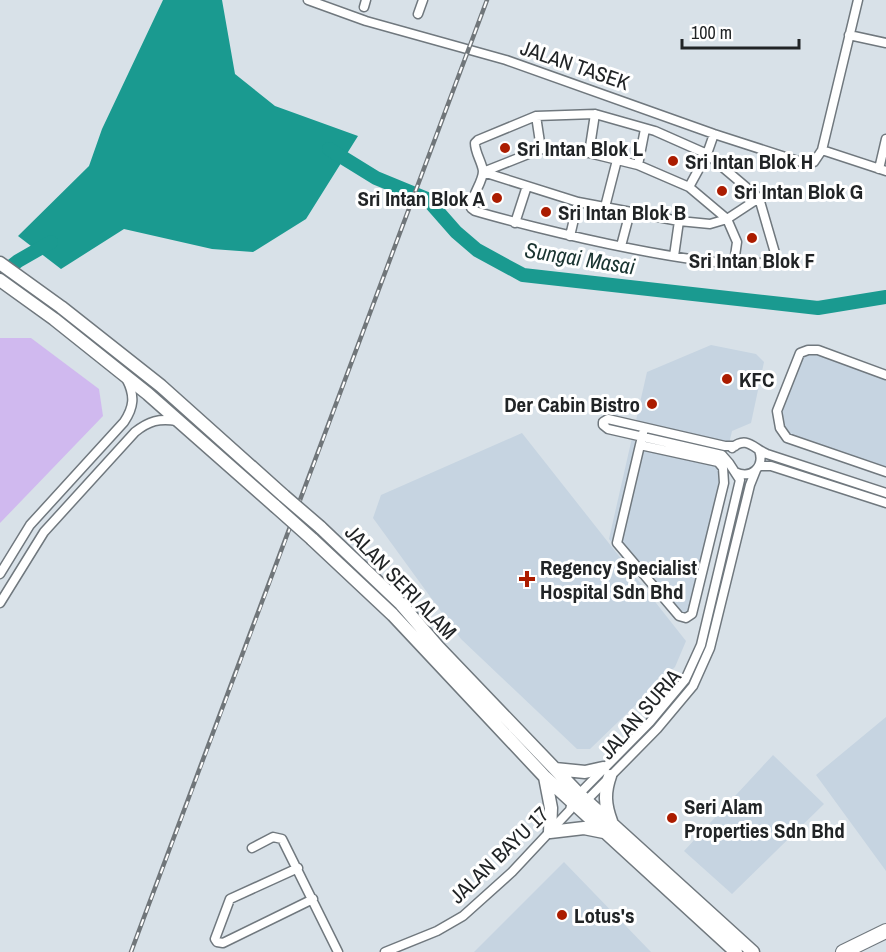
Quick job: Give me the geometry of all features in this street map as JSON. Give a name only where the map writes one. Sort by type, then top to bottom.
[{"type":"main road","name":"JALAN SERI ALAM","points":[[0,263],[160,386],[320,527],[401,604],[549,773]]},
{"type":"main road","name":"JALAN SERI ALAM","points":[[0,280],[54,319],[125,376],[312,539],[393,615],[577,803],[753,952]]},
{"type":"main road","points":[[606,772],[605,801],[609,828],[550,832],[549,773],[606,772]]},
{"type":"main road","name":"JALAN SERI ALAM","points":[[609,828],[736,952]]},
{"type":"main road","points":[[843,952],[886,931]]},
{"type":"street","name":"JALAN TASEK","points":[[308,0],[366,21],[506,60],[714,134],[807,164],[814,162],[822,150]]},
{"type":"street","points":[[418,14],[423,0]]},
{"type":"street","points":[[858,0],[822,150],[882,170],[886,139]]},
{"type":"street","points":[[849,34],[886,43]]},
{"type":"street","points":[[589,153],[595,114]]},
{"type":"street","points":[[595,114],[645,129],[707,154],[759,198],[775,253],[774,259],[769,262],[734,263],[674,256],[570,236],[475,211],[471,208],[471,201],[483,172],[475,143],[536,116],[595,114]]},
{"type":"street","points":[[536,116],[541,149]]},
{"type":"street","points":[[638,165],[645,129]]},
{"type":"street","points":[[689,187],[707,154],[714,134]]},
{"type":"street","points":[[483,172],[541,149],[589,153],[638,165],[689,187],[727,219],[737,242],[734,263]]},
{"type":"street","points":[[605,207],[617,160]]},
{"type":"street","points":[[483,172],[578,202],[679,221],[710,224],[727,219],[759,198]]},
{"type":"street","points":[[514,223],[527,186]]},
{"type":"street","points":[[570,236],[578,202]]},
{"type":"street","points":[[621,246],[630,212]]},
{"type":"street","points":[[674,256],[679,221]]},
{"type":"street","points":[[886,375],[818,350],[808,350],[800,353],[777,411],[780,428],[787,438],[886,472]]},
{"type":"street","points":[[0,574],[30,525],[132,410],[133,396],[125,376]]},
{"type":"street","points":[[0,603],[44,532],[135,432],[148,422],[164,419],[180,422]]},
{"type":"street","points":[[645,427],[641,441],[616,543],[679,616],[686,618],[692,614],[724,483],[723,468],[718,462],[641,441],[608,429],[603,422],[608,419],[645,427],[724,446],[735,446],[746,442],[759,450],[886,494]]},
{"type":"street","points":[[641,441],[722,455],[735,472],[746,475],[758,468],[771,466],[886,502]]},
{"type":"street","points":[[729,463],[730,452],[735,446]]},
{"type":"street","points":[[758,468],[761,460],[759,450]]},
{"type":"street","name":"JALAN SURIA","points":[[606,772],[657,729],[693,686],[710,648],[750,485],[758,468]]},
{"type":"street","name":"JALAN SURIA","points":[[577,803],[685,680],[701,645],[740,483],[735,472]]},
{"type":"street","points":[[718,507],[725,510],[727,514],[727,536]]},
{"type":"street","name":"JALAN BAYU 17","points":[[385,952],[438,931],[463,916],[513,872],[577,803]]},
{"type":"street","points":[[252,848],[273,837],[280,837],[285,842],[338,952]]},
{"type":"street","points":[[298,868],[230,899],[215,939],[223,943],[313,899]]},
{"type":"shaded area","points":[[163,0],[222,0],[235,74],[275,106],[358,136],[306,219],[253,252],[212,249],[124,229],[61,269],[18,236],[89,166],[102,129]]},
{"type":"shaded area","points":[[0,338],[31,338],[99,389],[103,416],[0,523]]},
{"type":"shaded area","points":[[711,345],[756,354],[764,362],[751,423],[732,431],[688,621],[677,619],[609,539],[647,372]]},
{"type":"shaded area","points":[[807,347],[886,371],[886,475],[785,440],[775,410]]},
{"type":"shaded area","name":"Regency Specialist Hospital Sdn Bhd","points":[[522,433],[686,641],[675,667],[590,749],[577,749],[461,639],[373,518],[381,495]]},
{"type":"shaded area","points":[[886,717],[886,871],[816,775]]},
{"type":"shaded area","points":[[773,755],[824,804],[732,894],[684,851]]},
{"type":"shaded area","name":"Lotus's","points":[[564,862],[651,952],[474,952]]},
{"type":"waterway","name":"Sungai Masai","points":[[329,149],[376,178],[427,199],[456,232],[477,250],[523,275],[818,308],[886,297]]},
{"type":"waterway","name":"Sungai Masai","points":[[0,275],[18,261],[51,242]]},
{"type":"railway","points":[[131,952],[487,0]]},
{"type":"place","name":"Sri Intan Blok L","points":[[505,148]]},
{"type":"place","name":"Sri Intan Blok H","points":[[673,161]]},
{"type":"place","name":"Sri Intan Blok G","points":[[722,191]]},
{"type":"place","name":"Sri Intan Blok A","points":[[497,198]]},
{"type":"place","name":"Sri Intan Blok B","points":[[546,212]]},
{"type":"place","name":"Sri Intan Blok F","points":[[752,238]]},
{"type":"place","name":"KFC","points":[[727,379]]},
{"type":"place","name":"Der Cabin Bistro","points":[[652,404]]},
{"type":"place","name":"Regency Specialist Hospital Sdn Bhd","points":[[527,579]]},
{"type":"place","name":"Seri Alam Properties Sdn Bhd","points":[[672,818]]},
{"type":"place","name":"Lotus's","points":[[562,915]]}]
